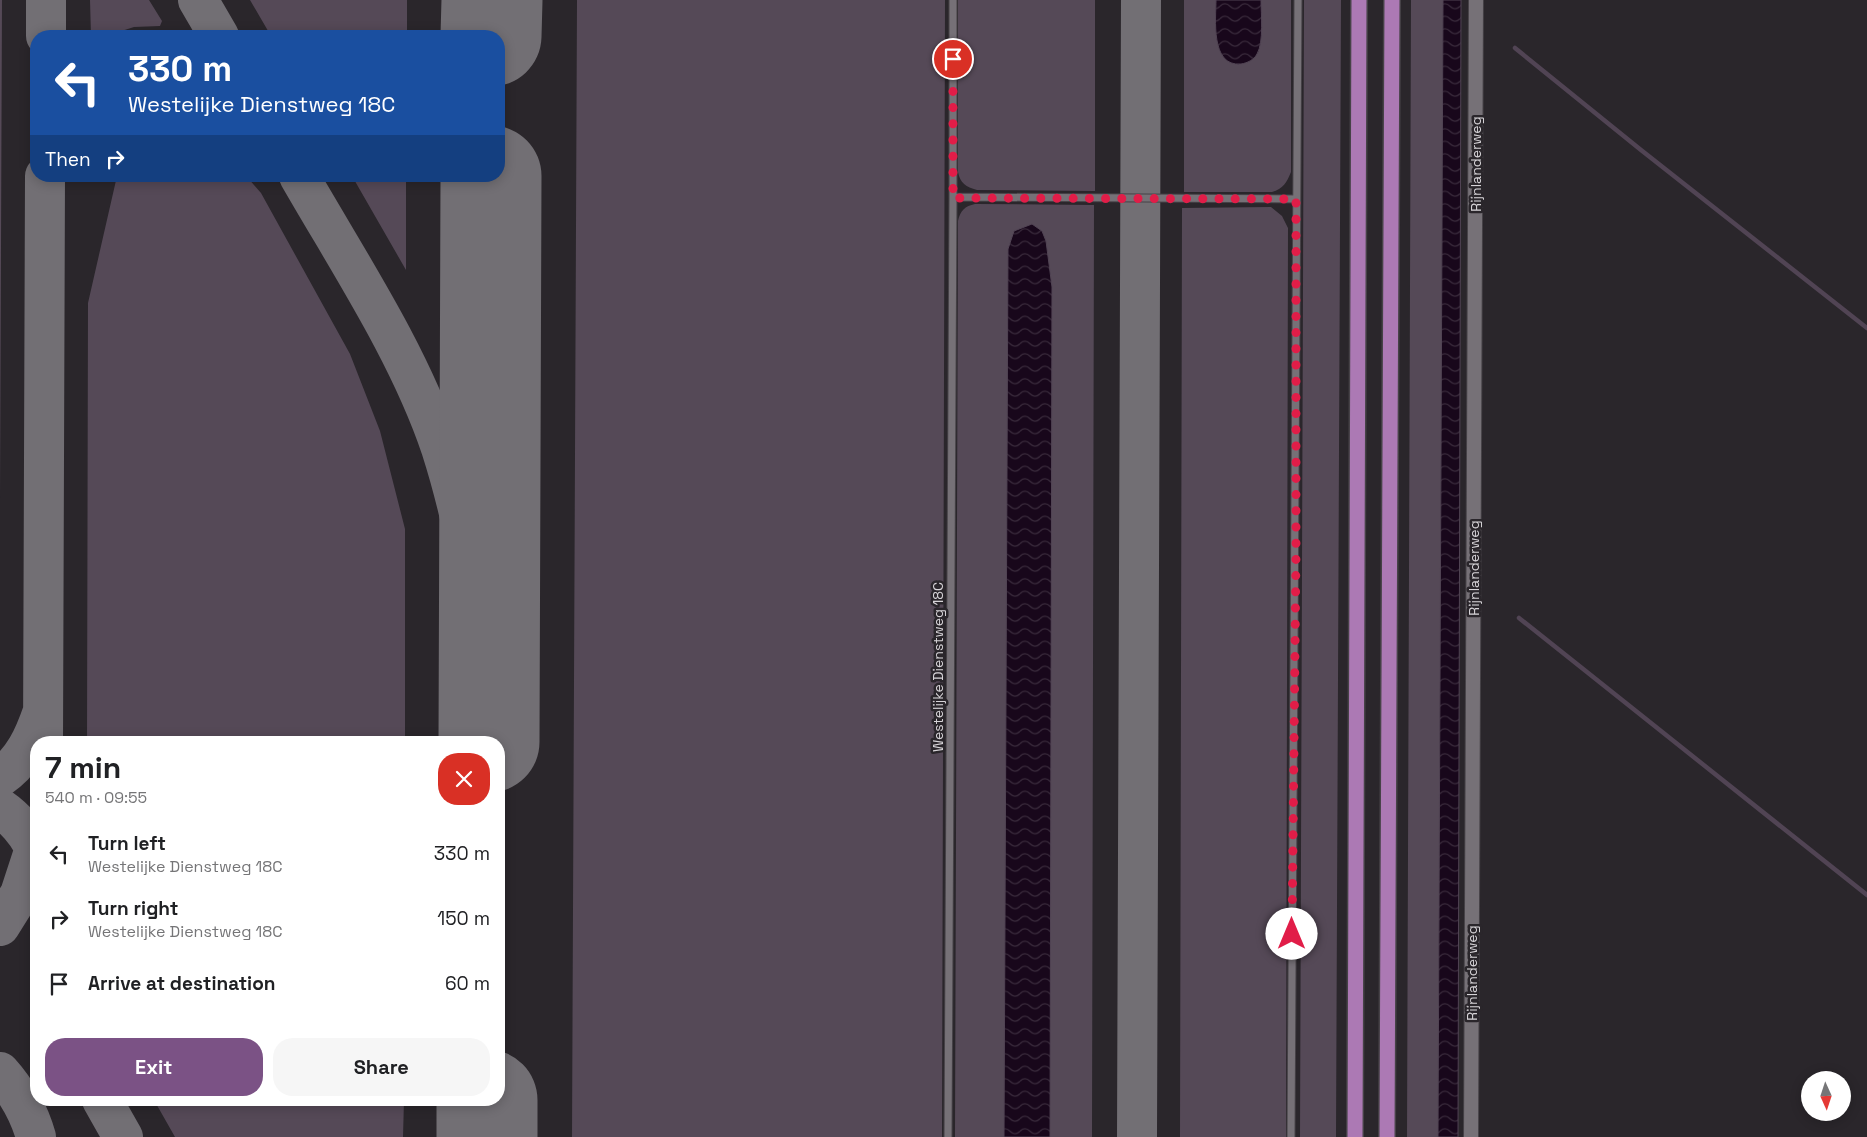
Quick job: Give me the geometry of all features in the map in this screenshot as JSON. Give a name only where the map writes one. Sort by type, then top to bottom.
[{"type":"highway","points":[[1355,1137],[1359,0]]},
{"type":"highway","points":[[1387,1137],[1392,0]]},
{"type":"street","name":"Rijnlanderweg","points":[[1471,1137],[1476,0]]},
{"type":"lane","name":"Westelijke Dienstweg 18C","points":[[948,1137],[953,0]]},
{"type":"lane","points":[[1291,1137],[1298,0]]},
{"type":"lane","points":[[953,198],[1296,199]]},
{"type":"shaded area","points":[[0,0],[2,0],[0,500]]},
{"type":"shaded area","points":[[90,0],[149,0],[162,21],[160,26],[134,27],[125,30],[91,30]]},
{"type":"shaded area","points":[[250,0],[407,0],[407,30],[268,30]]},
{"type":"shaded area","points":[[577,0],[945,0],[942,1137],[572,1137]]},
{"type":"shaded area","points":[[958,0],[1095,0],[1095,191],[977,190],[962,182],[958,172]]},
{"type":"shaded area","points":[[1184,0],[1216,0],[1216,27],[1219,45],[1228,59],[1236,64],[1258,53],[1261,34],[1261,0],[1291,0],[1291,172],[1284,185],[1276,191],[1184,192]]},
{"type":"shaded area","points":[[1304,0],[1341,0],[1336,1137],[1300,1137]]},
{"type":"shaded area","points":[[1411,0],[1443,0],[1438,1137],[1407,1137]]},
{"type":"shaded area","points":[[116,182],[251,182],[261,193],[350,354],[380,431],[405,529],[405,736],[87,736],[88,303]]},
{"type":"shaded area","points":[[355,182],[406,182],[406,270]]},
{"type":"shaded area","points":[[975,204],[1094,205],[1092,1137],[955,1137],[958,221],[960,214],[968,206]]},
{"type":"shaded area","points":[[1271,207],[1282,216],[1288,228],[1286,1137],[1180,1137],[1182,208]]},
{"type":"shaded area","points":[[157,1106],[404,1106],[403,1137],[175,1137]]},
{"type":"water","points":[[1216,0],[1261,0],[1261,42],[1257,54],[1250,61],[1241,64],[1231,63],[1224,58],[1219,50],[1216,29]]},
{"type":"water","points":[[1443,0],[1461,0],[1458,1137],[1438,1137]]},
{"type":"water","points":[[1032,224],[1042,231],[1046,241],[1052,287],[1050,1137],[1004,1137],[1008,249],[1014,231]]},
{"type":"waterway","points":[[1515,48],[1867,328]]},
{"type":"waterway","points":[[1519,618],[1867,895]]},
{"type":"taxiway","points":[[46,0],[46,30]]},
{"type":"taxiway","points":[[198,0],[216,30]]},
{"type":"taxiway","points":[[1137,1137],[1141,0]]},
{"type":"taxiway","points":[[43,736],[45,182]]},
{"type":"taxiway","points":[[303,182],[395,343],[428,413],[441,448],[458,507],[464,536],[476,596],[489,686]]},
{"type":"taxiway","points":[[33,736],[43,711]]},
{"type":"taxiway","points":[[0,777],[16,764],[30,742]]},
{"type":"taxiway","points":[[0,808],[21,827],[30,840]]},
{"type":"taxiway","points":[[0,926],[20,894],[30,863]]},
{"type":"taxiway","points":[[0,1072],[22,1102],[36,1137]]},
{"type":"taxiway","points":[[105,1106],[123,1137]]},
{"type":"runway","points":[[491,30],[492,0]]},
{"type":"runway","points":[[489,736],[491,182]]},
{"type":"runway","points":[[487,1106],[487,1137]]},
{"type":"route","points":[[953,59],[953,198],[1296,199],[1296,554],[1292,934]]}]
